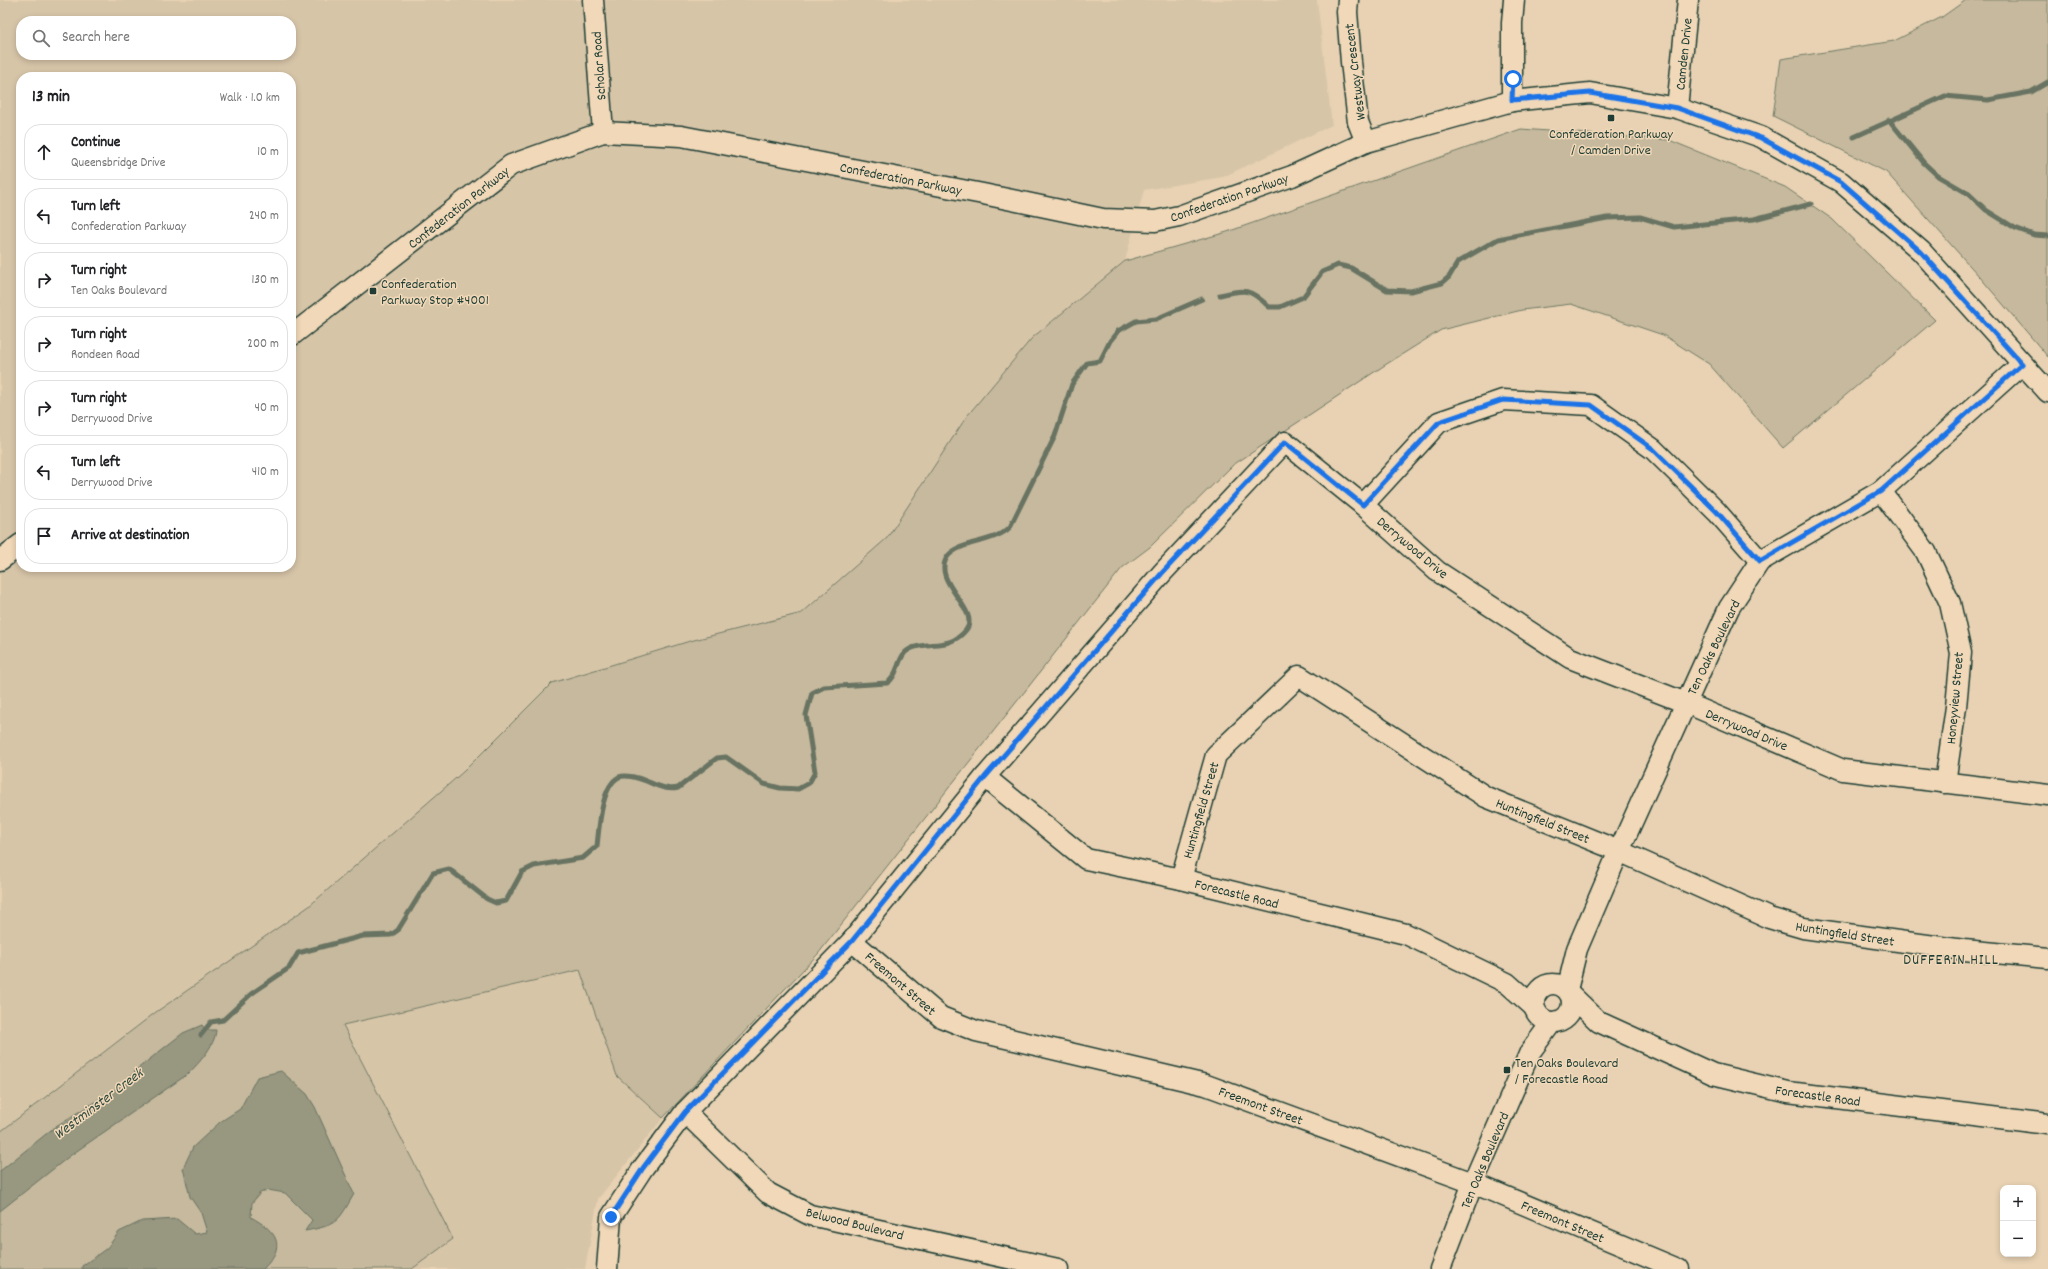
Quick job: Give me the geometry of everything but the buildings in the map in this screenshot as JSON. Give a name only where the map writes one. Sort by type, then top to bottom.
[{"type":"street","name":"Scholar Road","points":[[593,0],[603,132]]},
{"type":"street","name":"Westway Crescent","points":[[1348,0],[1347,12],[1350,55],[1358,122],[1366,142]]},
{"type":"street","points":[[1512,100],[1512,23],[1514,0]]},
{"type":"street","name":"Camden Drive","points":[[1677,108],[1688,0]]},
{"type":"street","name":"Confederation Parkway","points":[[296,332],[512,165],[603,132],[681,136],[983,194],[1103,219],[1155,221],[1179,216],[1292,176],[1366,142],[1512,100],[1590,93],[1677,108],[1761,138],[1841,182],[1921,252],[2048,392]]},
{"type":"street","name":"Ten Oaks Boulevard","points":[[1440,1269],[1473,1183],[1545,1016],[1536,994],[1558,988],[1561,973],[1576,949],[1729,608],[1760,561],[1881,491],[2022,364]]},
{"type":"street","points":[[1363,505],[1439,422],[1503,400],[1591,405],[1653,449],[1717,512],[1760,561]]},
{"type":"street","name":"Derrywood Drive","points":[[607,1269],[611,1217],[643,1168],[685,1112],[852,941],[985,777],[1163,572],[1285,442],[1363,505],[1437,571],[1570,658],[1686,703],[1843,770],[2048,795]]},
{"type":"street","name":"Honeyview Street","points":[[1881,491],[1926,552],[1950,603],[1961,653],[1956,707],[1944,782]]},
{"type":"street","points":[[0,560],[16,548]]},
{"type":"street","name":"Huntingfield Street","points":[[1181,879],[1216,755],[1299,676],[1486,797],[1619,851],[1769,918],[1803,928],[1964,950],[2048,958]]},
{"type":"street","name":"Forecastle Road","points":[[985,777],[1086,860],[1181,879],[1406,934],[1507,983],[1545,1016],[1599,1022]]},
{"type":"street","name":"Freemont Street","points":[[852,941],[941,1017],[976,1031],[1206,1085],[1473,1183],[1678,1269]]},
{"type":"street","name":"Forecastle Road","points":[[1507,983],[1558,988],[1599,1022],[1713,1074],[1788,1092],[2048,1124]]},
{"type":"street","points":[[1545,1016],[1569,1013],[1572,1001],[1558,988]]},
{"type":"street","name":"Belwood Boulevard","points":[[685,1112],[768,1193],[810,1215],[1058,1269]]},
{"type":"shaded area","points":[[0,0],[1317,0],[1332,125],[1223,177],[1144,190],[1125,261],[1032,338],[967,416],[887,538],[802,613],[690,641],[552,683],[464,771],[308,907],[156,1012],[0,1132]]},
{"type":"shaded area","points":[[1966,0],[2048,0],[2048,357],[1979,276],[1886,172],[1773,116],[1781,59],[1894,41],[1942,17]]},
{"type":"shaded area","points":[[1521,129],[1669,140],[1785,187],[1832,219],[1935,320],[1783,448],[1709,364],[1663,335],[1571,304],[1522,310],[1441,330],[1233,465],[1150,547],[1122,568],[818,954],[663,1118],[617,1076],[580,970],[343,1025],[453,1239],[412,1269],[0,1269],[0,1132],[156,1012],[308,907],[464,771],[552,683],[690,641],[802,613],[887,538],[967,416],[1032,338],[1125,261],[1227,232]]},
{"type":"shaded area","points":[[581,970],[617,1076],[663,1118],[598,1199],[585,1269],[412,1269],[453,1239],[343,1025]]},
{"type":"water","name":"Westminster Creek","points":[[202,1025],[206,1030],[216,1030],[215,1036],[206,1054],[188,1074],[71,1155],[0,1211],[0,1171],[56,1126],[125,1083],[137,1069],[183,1033]]},
{"type":"water","points":[[281,1071],[307,1094],[315,1107],[354,1194],[336,1221],[324,1227],[305,1231],[312,1220],[285,1193],[268,1190],[260,1193],[252,1203],[251,1217],[267,1228],[276,1239],[277,1246],[275,1253],[263,1269],[82,1269],[82,1266],[107,1248],[119,1232],[142,1221],[177,1219],[195,1234],[207,1232],[201,1213],[190,1197],[183,1168],[193,1147],[220,1122],[240,1109],[257,1077]]},
{"type":"waterway","points":[[1854,137],[1945,96],[1988,100],[2031,92],[2048,82]]},
{"type":"waterway","points":[[1889,120],[1924,163],[1938,176],[1969,194],[1986,210],[2015,228],[2034,235],[2048,236]]},
{"type":"waterway","points":[[1220,295],[1241,291],[1247,292],[1257,296],[1269,307],[1280,307],[1303,297],[1322,272],[1338,265],[1351,268],[1387,290],[1411,291],[1442,283],[1449,277],[1458,262],[1498,239],[1607,218],[1640,217],[1674,227],[1754,219],[1811,204]]},
{"type":"waterway","points":[[201,1035],[211,1022],[223,1020],[251,994],[289,968],[298,953],[363,936],[391,935],[398,930],[433,873],[449,869],[487,899],[496,903],[506,901],[522,872],[534,866],[583,858],[597,846],[600,819],[605,798],[608,789],[619,777],[632,777],[658,786],[674,789],[678,788],[717,758],[726,757],[764,784],[780,788],[798,789],[809,783],[815,772],[806,715],[812,693],[824,687],[887,683],[894,676],[900,661],[910,649],[917,646],[953,641],[966,630],[969,622],[967,614],[945,575],[944,566],[948,556],[953,551],[961,547],[996,536],[1010,527],[1055,436],[1072,384],[1087,363],[1100,361],[1110,341],[1118,331],[1136,321],[1156,319],[1202,299]]},
{"type":"place","name":"Confederation Parkway / Camden Drive","points":[[1611,118]]},
{"type":"place","name":"Confederation Parkway Stop #4001","points":[[373,291]]},
{"type":"place","name":"Ten Oaks Boulevard / Forecastle Road","points":[[1507,1070]]},
{"type":"district","name":"DUFFERIN HILL","points":[[1951,959]]},
{"type":"route","points":[[611,1217],[643,1168],[685,1112],[852,941],[985,777],[1163,572],[1285,442],[1363,505],[1439,422],[1503,400],[1591,405],[1653,449],[1717,512],[1760,561],[1881,491],[2022,364],[1921,252],[1841,182],[1761,138],[1677,108],[1590,93],[1512,100],[1513,79]]}]
